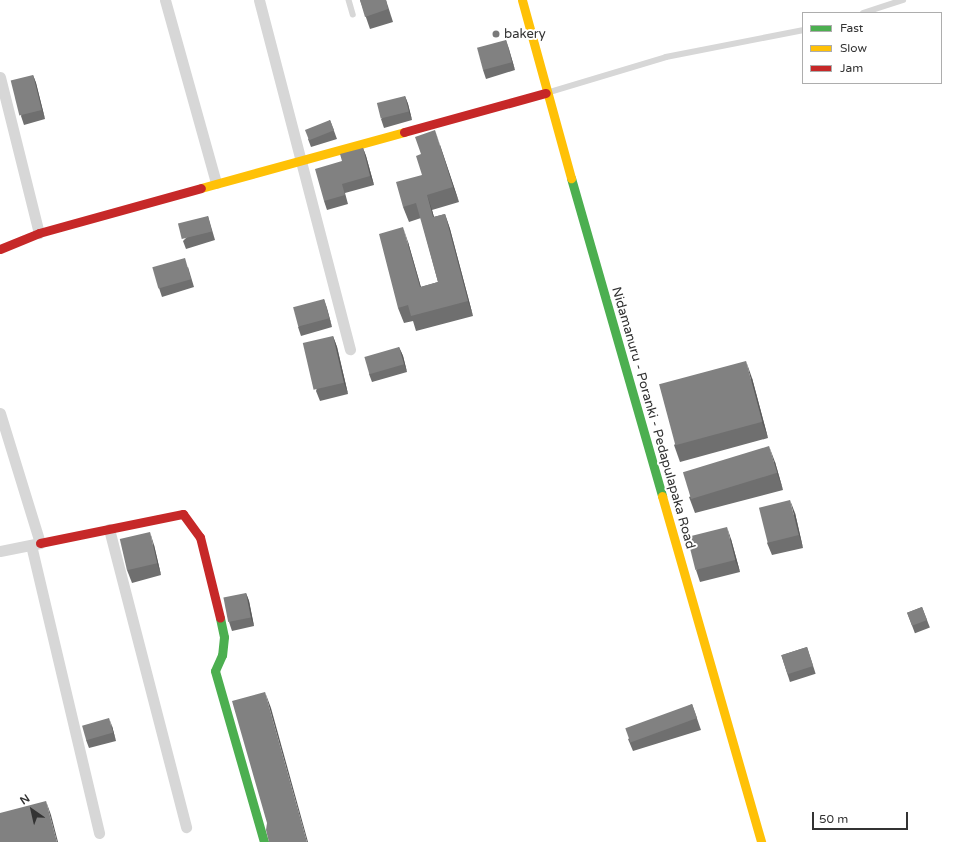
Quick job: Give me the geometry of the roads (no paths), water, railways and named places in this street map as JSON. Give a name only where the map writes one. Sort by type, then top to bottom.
[{"type":"street","points":[[165,0],[216,183]]},
{"type":"street","points":[[259,0],[302,159],[350,349]]},
{"type":"street","name":"Nidamanuru - Poranki - Pedapulapaka Road","points":[[522,0],[546,93],[761,842]]},
{"type":"street","points":[[0,77],[39,233]]},
{"type":"street","points":[[0,249],[39,233],[302,159],[546,93]]},
{"type":"street","points":[[0,413],[35,544],[99,832]]},
{"type":"street","points":[[0,551],[183,514],[193,524],[200,537],[224,637],[222,655],[215,672],[264,842]]},
{"type":"street","points":[[109,529],[186,827]]},
{"type":"lane","points":[[349,0],[353,14]]},
{"type":"lane","points":[[866,12],[903,0]]},
{"type":"lane","points":[[546,93],[666,57],[802,30]]},
{"type":"place","name":"bakery","points":[[496,34]]}]
